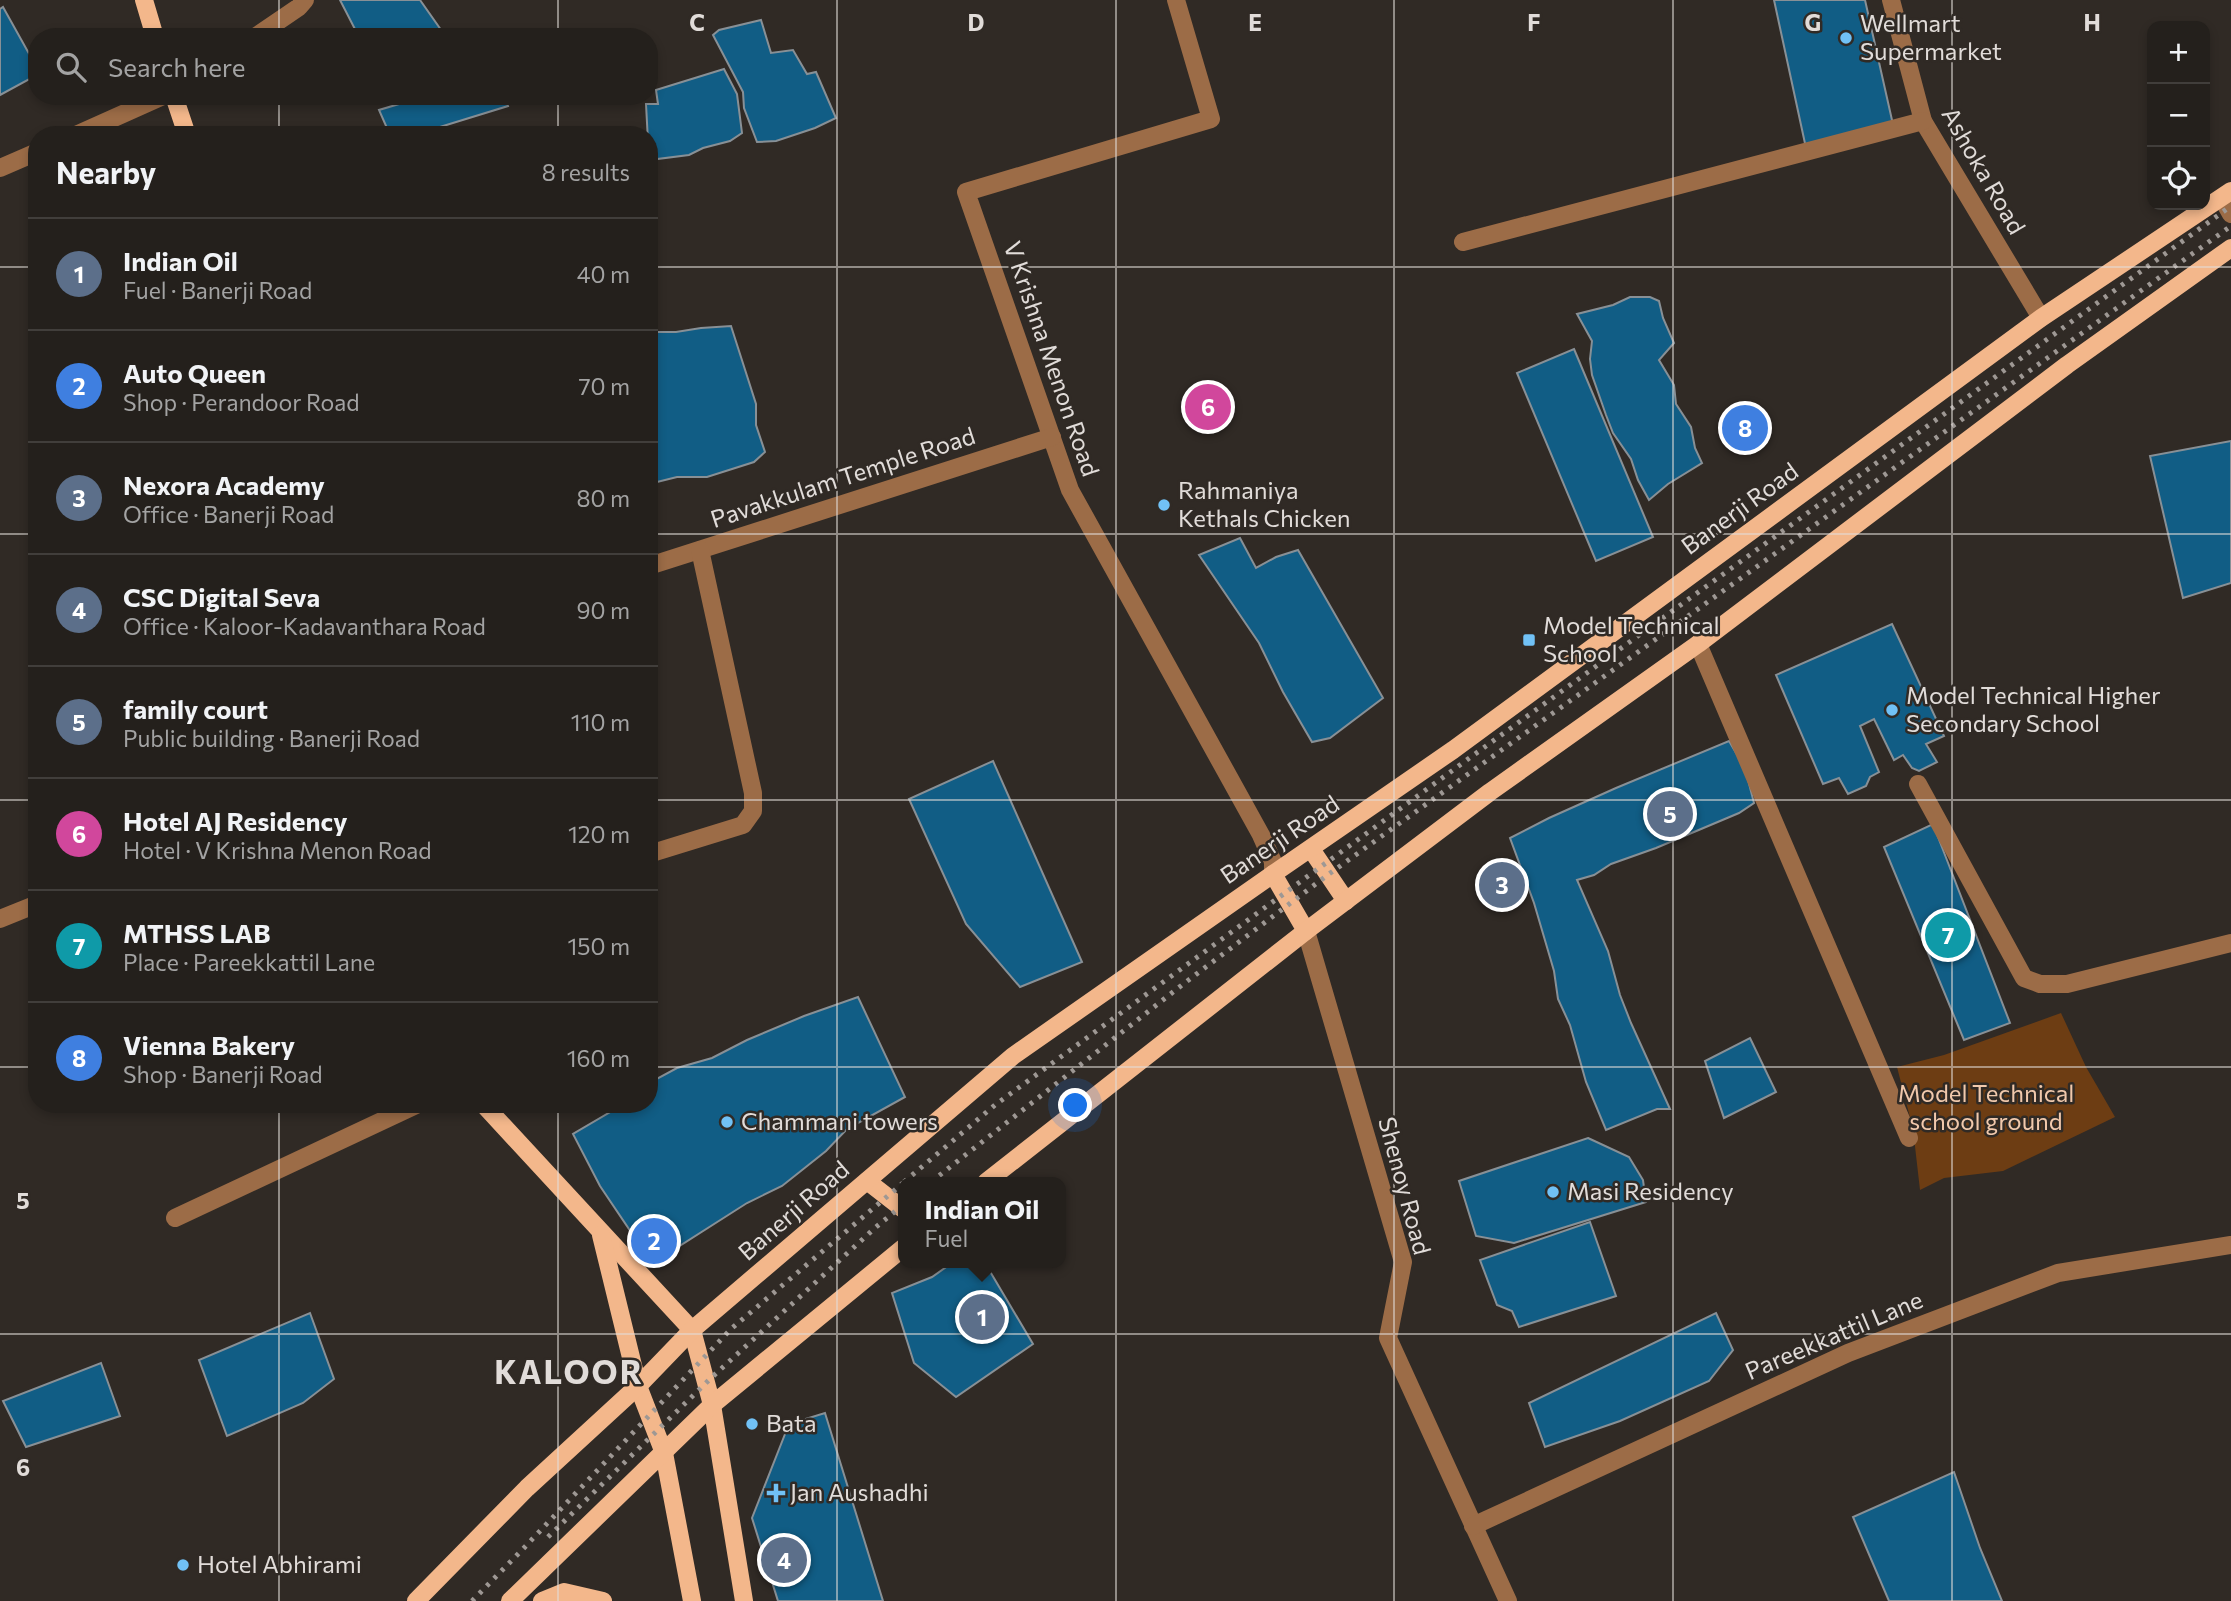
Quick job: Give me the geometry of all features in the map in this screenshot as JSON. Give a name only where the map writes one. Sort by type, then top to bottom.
[{"type":"main road","points":[[144,0],[152,28]]},
{"type":"main road","points":[[177,105],[184,126]]},
{"type":"main road","name":"Banerji Road","points":[[416,1601],[527,1488],[638,1386],[692,1331],[1013,1056],[1464,742],[2041,318],[2228,201]]},
{"type":"main road","points":[[992,1177],[1306,931],[1490,792],[1698,644],[2067,365],[2231,248]]},
{"type":"main road","points":[[1311,849],[1346,901]]},
{"type":"main road","points":[[1273,874],[1306,931]]},
{"type":"main road","points":[[490,1113],[692,1331],[712,1405],[744,1601]]},
{"type":"main road","points":[[867,1181],[898,1205]]},
{"type":"main road","points":[[600,1232],[638,1386],[664,1452],[692,1601]]},
{"type":"main road","points":[[510,1601],[712,1405],[898,1252]]},
{"type":"main road","points":[[542,1601],[564,1592],[603,1601]]},
{"type":"street","points":[[268,28],[305,0]]},
{"type":"street","name":"V Krishna Menon Road","points":[[1176,0],[1211,119],[966,192],[1070,490],[1261,835],[1273,863],[1273,874]]},
{"type":"street","name":"Ashoka Road","points":[[1892,0],[1923,121],[2041,318]]},
{"type":"street","points":[[96,126],[143,105]]},
{"type":"street","points":[[1464,242],[1923,121]]},
{"type":"street","points":[[0,168],[28,156]]},
{"type":"street","name":"Pavakkulam Temple Road","points":[[658,563],[1052,437]]},
{"type":"street","points":[[658,851],[743,825],[753,811],[753,793],[700,550]]},
{"type":"street","points":[[1698,644],[1909,1138]]},
{"type":"street","points":[[1918,784],[2024,978],[2040,984],[2067,984],[2231,943]]},
{"type":"street","points":[[0,919],[28,908]]},
{"type":"street","name":"Shenoy Road","points":[[1306,931],[1403,1262],[1388,1338],[1508,1601]]},
{"type":"street","points":[[174,1218],[399,1113]]},
{"type":"street","name":"Pareekkattil Lane","points":[[1473,1526],[1848,1353],[2058,1273],[2231,1245]]},
{"type":"green space","name":"Model Technical school ground","points":[[2061,1013],[2086,1067],[2115,1117],[2003,1171],[1944,1178],[1920,1190],[1913,1129],[1897,1067],[1944,1055]]},
{"type":"building","points":[[340,0],[420,0],[440,28],[354,28]]},
{"type":"building","points":[[1774,0],[1865,0],[1894,129],[1806,148]]},
{"type":"building","points":[[3,7],[28,52],[28,80],[0,95],[0,9]]},
{"type":"building","points":[[761,20],[771,53],[793,50],[807,74],[816,72],[836,118],[776,141],[757,142],[744,108],[743,92],[713,35],[719,30]]},
{"type":"building","points":[[724,69],[737,94],[742,133],[730,141],[703,148],[689,155],[658,159],[658,126],[647,126],[646,105],[658,105],[658,89]]},
{"type":"building","points":[[396,105],[508,106],[443,126],[386,126],[379,110]]},
{"type":"building","points":[[1630,297],[1650,297],[1659,301],[1674,343],[1659,360],[1674,385],[1676,404],[1691,427],[1695,448],[1702,463],[1668,484],[1649,500],[1631,459],[1613,433],[1606,415],[1592,375],[1592,341],[1577,314],[1613,305]]},
{"type":"building","points":[[731,326],[756,404],[756,425],[765,452],[754,462],[707,477],[677,477],[658,482],[658,332]]},
{"type":"building","points":[[1574,349],[1653,537],[1596,561],[1517,373]]},
{"type":"building","points":[[2231,441],[2231,583],[2183,598],[2150,456]]},
{"type":"building","points":[[1240,538],[1256,568],[1276,557],[1298,550],[1383,698],[1330,738],[1312,742],[1259,643],[1199,555]]},
{"type":"building","points":[[1892,624],[1944,736],[1926,744],[1937,762],[1919,771],[1912,768],[1903,755],[1894,760],[1874,719],[1860,726],[1879,772],[1870,777],[1866,786],[1848,794],[1839,778],[1823,784],[1776,675]]},
{"type":"building","points":[[1729,741],[1745,768],[1754,803],[1739,813],[1577,880],[1608,951],[1631,1023],[1670,1109],[1657,1109],[1606,1130],[1586,1082],[1570,1025],[1558,999],[1554,971],[1534,903],[1510,838],[1616,788]]},
{"type":"building","points":[[993,761],[1082,962],[1020,987],[966,924],[909,799]]},
{"type":"building","points":[[1933,824],[2010,1023],[1964,1040],[1884,847]]},
{"type":"building","name":"Chammani towers","points":[[858,997],[905,1097],[847,1129],[826,1151],[782,1186],[747,1203],[681,1245],[652,1252],[631,1232],[600,1186],[573,1134],[609,1113],[658,1113],[658,1078],[677,1068],[712,1058],[804,1016]]},
{"type":"building","points":[[1750,1038],[1776,1092],[1724,1118],[1705,1061]]},
{"type":"building","name":"Masi Residency","points":[[1588,1138],[1629,1157],[1643,1180],[1646,1202],[1514,1243],[1476,1236],[1459,1181]]},
{"type":"building","points":[[1590,1222],[1616,1296],[1519,1327],[1512,1311],[1497,1305],[1480,1260]]},
{"type":"building","points":[[945,1268],[988,1268],[1033,1344],[956,1397],[914,1363],[892,1293],[932,1277]]},
{"type":"building","points":[[310,1313],[334,1379],[303,1403],[227,1436],[199,1360]]},
{"type":"building","points":[[1716,1313],[1733,1350],[1709,1381],[1620,1421],[1545,1447],[1529,1403]]},
{"type":"building","points":[[101,1363],[120,1416],[26,1447],[3,1401]]},
{"type":"building","points":[[825,1413],[883,1601],[778,1601],[752,1518],[789,1424]]},
{"type":"building","points":[[1954,1472],[1980,1548],[2002,1601],[1889,1601],[1853,1517]]},
{"type":"railway","points":[[910,1177],[995,1105],[2231,206]]},
{"type":"railway","points":[[937,1177],[1182,985],[1329,874],[2231,226]]},
{"type":"railway","points":[[472,1601],[731,1329],[898,1187]]},
{"type":"railway","points":[[548,1537],[710,1379],[898,1209]]},
{"type":"place","name":"Wellmart Supermarket","points":[[1846,38]]},
{"type":"place","name":"Hotel AJ Residency","points":[[1208,407]]},
{"type":"place","name":"Vienna Bakery","points":[[1745,428]]},
{"type":"place","name":"Rahmaniya Kethals Chicken","points":[[1164,505]]},
{"type":"place","name":"Model Technical School","points":[[1529,640]]},
{"type":"place","name":"Model Technical Higher Secondary School","points":[[1892,710]]},
{"type":"place","name":"family court","points":[[1670,814]]},
{"type":"place","name":"Nexora Academy","points":[[1502,885]]},
{"type":"place","name":"MTHSS LAB","points":[[1948,935]]},
{"type":"place","name":"Chammani towers","points":[[727,1122]]},
{"type":"place","name":"Masi Residency","points":[[1553,1192]]},
{"type":"place","name":"Auto Queen","points":[[654,1241]]},
{"type":"place","name":"Indian Oil","points":[[982,1317]]},
{"type":"place","name":"Bata","points":[[752,1424]]},
{"type":"place","name":"Jan Aushadhi","points":[[776,1493]]},
{"type":"place","name":"CSC Digital Seva","points":[[784,1560]]},
{"type":"place","name":"Hotel Abhirami","points":[[183,1565]]},
{"type":"district","name":"KALOOR","points":[[569,1373]]}]
